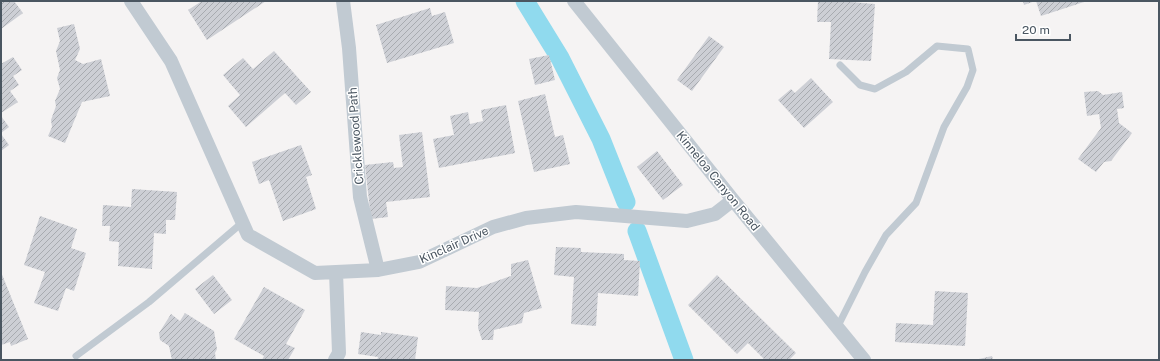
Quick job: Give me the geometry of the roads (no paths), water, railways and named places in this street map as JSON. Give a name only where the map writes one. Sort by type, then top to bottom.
[{"type":"street","name":"Kinclair Drive","points":[[131,1],[171,61],[248,235],[315,273],[378,270],[419,262],[493,228],[526,218],[576,212],[687,221],[715,214],[732,200]]},
{"type":"street","name":"Cricklewood Path","points":[[343,1],[349,48],[360,197],[378,270]]},
{"type":"street","name":"Kinneloa Canyon Road","points":[[574,1],[732,200],[864,360]]},
{"type":"street","points":[[335,360],[339,353],[336,272]]},
{"type":"lane","points":[[837,328],[865,272],[886,235],[916,203],[944,127],[967,87],[972,70],[968,49],[937,46],[906,72],[875,89],[860,85],[840,65]]},
{"type":"lane","points":[[76,356],[149,302],[242,222]]},
{"type":"waterway","points":[[525,1],[560,58],[601,139],[626,202]]},
{"type":"waterway","points":[[637,231],[684,360]]}]
